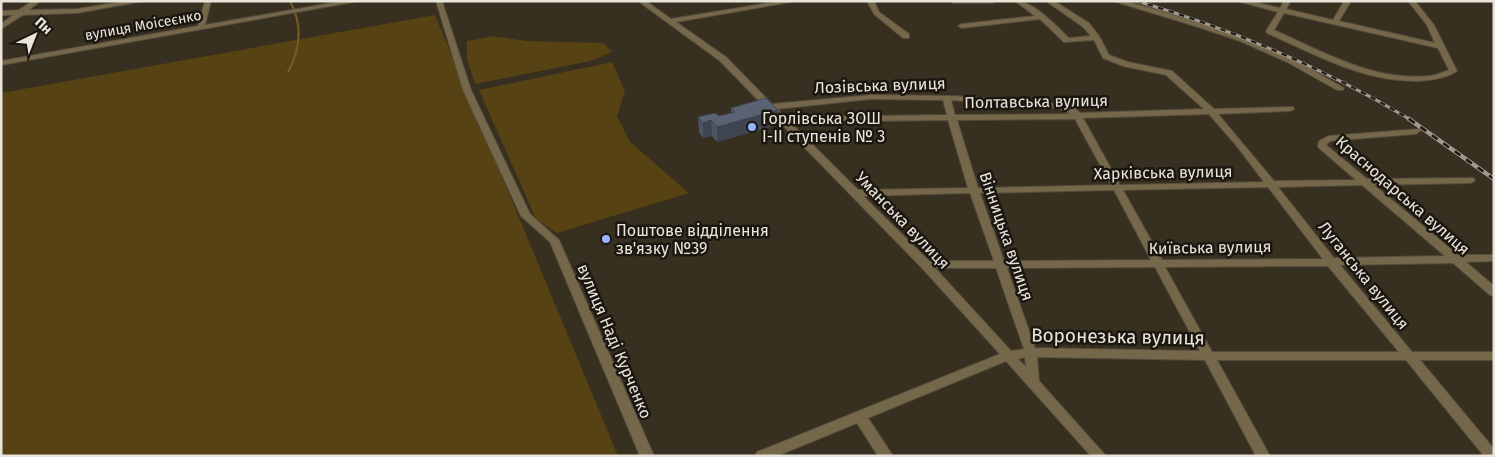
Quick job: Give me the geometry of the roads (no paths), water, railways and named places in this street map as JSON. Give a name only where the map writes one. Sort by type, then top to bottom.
[{"type":"street","points":[[1,27],[37,1]]},
{"type":"street","points":[[1,13],[77,11],[141,1]]},
{"type":"street","points":[[201,28],[208,1]]},
{"type":"street","name":"вулиця Моісеєнко","points":[[1,63],[356,1]]},
{"type":"street","name":"вулиця Наді Курченко","points":[[439,1],[467,90],[526,216],[554,240],[646,456]]},
{"type":"street","name":"Уманська вулиця","points":[[641,1],[723,59],[926,265],[1100,456]]},
{"type":"street","points":[[671,21],[794,1]]},
{"type":"street","points":[[870,1],[876,13],[906,36]]},
{"type":"street","points":[[953,1],[992,1]]},
{"type":"street","points":[[1018,1],[1042,18],[1067,40],[1096,38]]},
{"type":"street","name":"Луганська вулиця","points":[[1049,1],[1086,25],[1106,56],[1126,64],[1168,73],[1213,113],[1240,143],[1331,262],[1492,456]]},
{"type":"street","points":[[1116,1],[1202,25],[1242,40],[1284,58],[1340,88]]},
{"type":"street","points":[[1240,1],[1439,46]]},
{"type":"street","points":[[1288,1],[1270,31],[1370,74],[1431,78],[1453,71],[1439,46],[1430,24],[1411,1]]},
{"type":"street","points":[[1335,22],[1348,1]]},
{"type":"street","points":[[962,26],[1042,18]]},
{"type":"street","name":"Лозівська вулиця","points":[[771,107],[871,97],[946,98],[1059,106],[1073,111],[1078,116]]},
{"type":"street","name":"Вінницька вулиця","points":[[946,98],[974,191],[1031,352],[1033,384]]},
{"type":"street","name":"Полтавська вулиця","points":[[782,120],[952,116],[1078,116],[1290,109]]},
{"type":"street","points":[[1078,116],[1263,456]]},
{"type":"street","name":"Краснодарська вулиця","points":[[1416,131],[1328,138],[1322,143],[1322,146],[1494,292]]},
{"type":"street","name":"Харківська вулиця","points":[[856,192],[1470,180]]},
{"type":"street","name":"Київська вулиця","points":[[926,265],[1002,266],[1331,262],[1494,258]]},
{"type":"street","name":"Воронезька вулиця","points":[[762,456],[1007,356],[1031,352],[1208,356],[1494,356]]},
{"type":"street","points":[[859,416],[886,456]]},
{"type":"waterway","points":[[288,72],[296,54],[299,36],[297,19],[290,1]]},
{"type":"railway","points":[[1137,1],[1209,25],[1278,52],[1312,67],[1411,120]]},
{"type":"railway","points":[[1409,119],[1494,179]]},
{"type":"place","name":"Горлівська ЗОШ І-ІІ ступенів № 3","points":[[752,127]]},
{"type":"place","name":"Поштове відділення зв'язку №39","points":[[606,239]]}]
